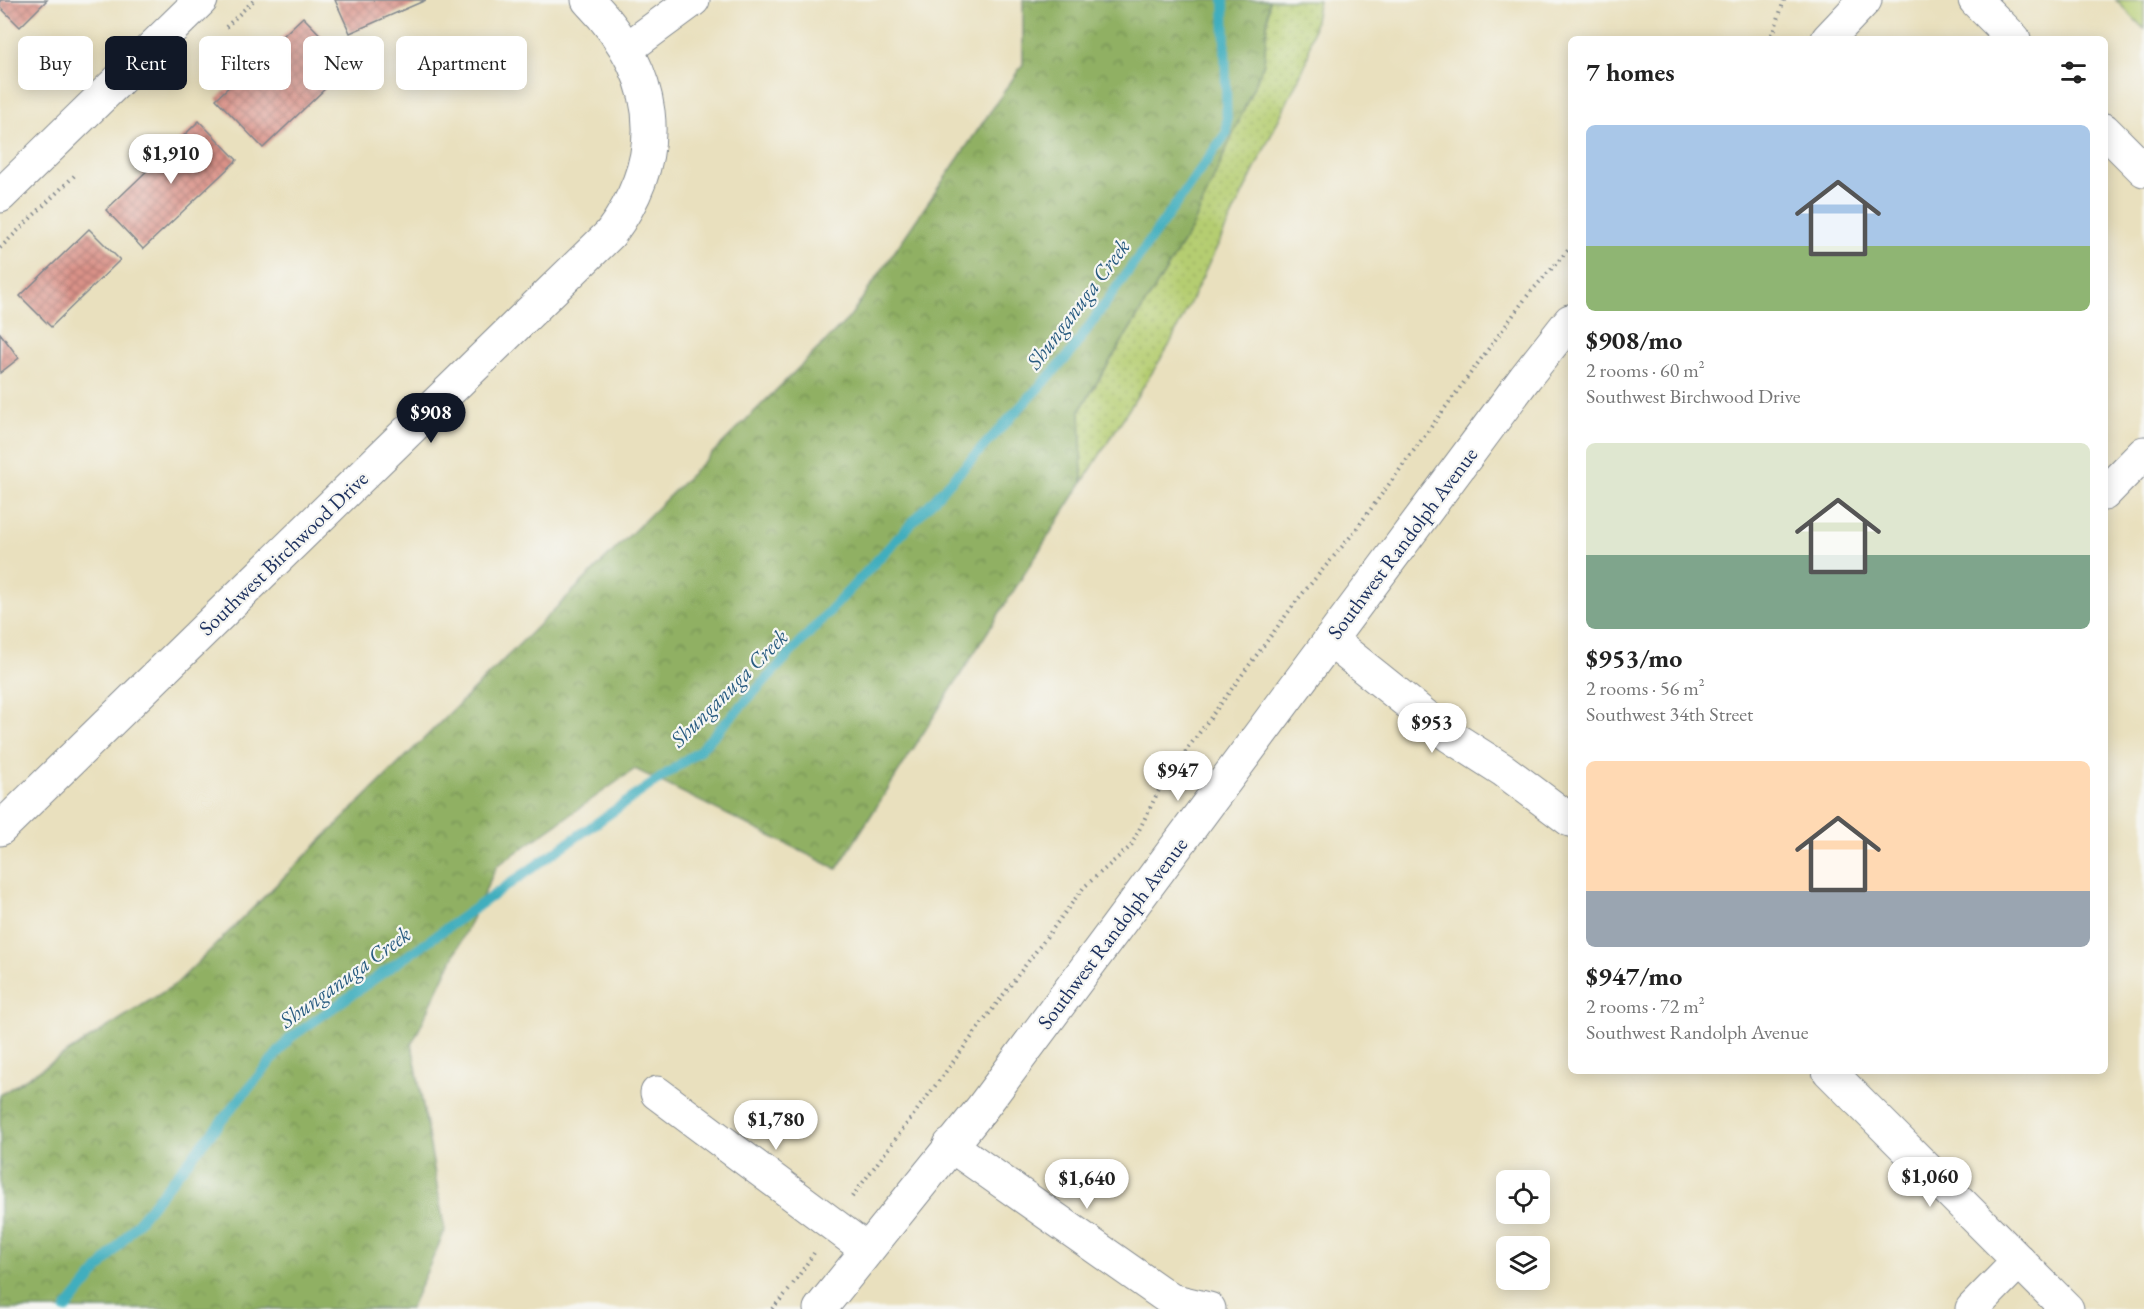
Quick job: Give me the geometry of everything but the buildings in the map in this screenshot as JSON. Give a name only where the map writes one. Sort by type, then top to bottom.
[{"type":"street","points":[[0,196],[201,0]]},
{"type":"street","name":"Southwest Birchwood Drive","points":[[0,829],[610,234],[637,191],[648,143],[645,95],[628,48],[609,22],[588,0]]},
{"type":"street","points":[[628,48],[693,0]]},
{"type":"street","points":[[1831,36],[1865,0]]},
{"type":"street","points":[[1975,0],[2011,36]]},
{"type":"street","points":[[2108,134],[2144,170]]},
{"type":"street","name":"Southwest Randolph Avenue","points":[[820,1309],[982,1107],[1525,378],[1568,324]]},
{"type":"street","points":[[2108,490],[2144,453]]},
{"type":"street","points":[[1330,640],[1450,736],[1503,770],[1568,819]]},
{"type":"street","points":[[1832,1074],[2067,1309]]},
{"type":"street","points":[[657,1093],[866,1249]]},
{"type":"street","points":[[950,1145],[1171,1300],[1209,1309]]},
{"type":"street","points":[[1972,1309],[2019,1262]]},
{"type":"path","points":[[1770,36],[1774,32],[1784,0]]},
{"type":"path","points":[[772,1309],[787,1293],[833,1224],[1084,886],[1131,846],[1163,782],[1298,599],[1351,536],[1528,295],[1568,250]]},
{"type":"green space","points":[[1023,0],[1269,0],[1264,63],[1192,228],[1080,410],[1082,483],[837,869],[635,769],[497,866],[412,1044],[445,1231],[410,1309],[0,1309],[0,1095],[176,984],[849,318],[1023,64]]},
{"type":"green space","points":[[1269,0],[1319,0],[1307,61],[1169,346],[1082,483],[1080,410],[1192,228],[1264,63]]},
{"type":"green space","points":[[2116,0],[2144,0],[2144,29]]},
{"type":"waterway","name":"Shunganuga Creek","points":[[66,1309],[290,1038],[699,751],[1068,356],[1227,132],[1224,0]]}]
